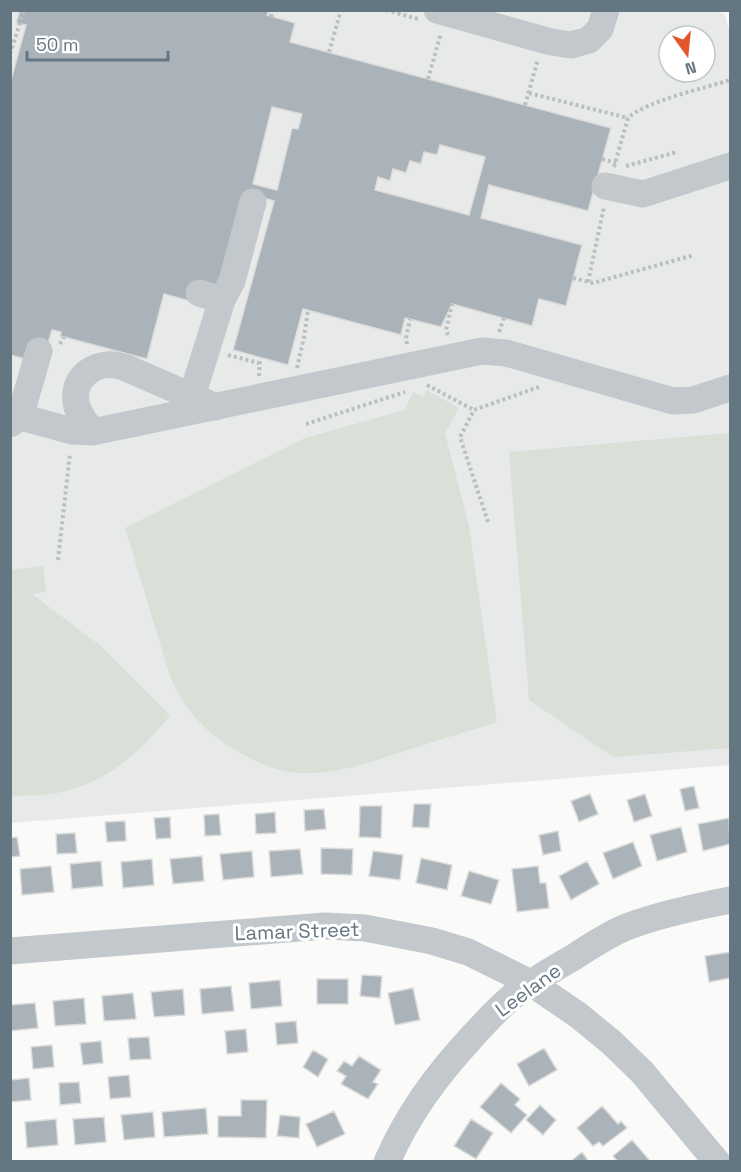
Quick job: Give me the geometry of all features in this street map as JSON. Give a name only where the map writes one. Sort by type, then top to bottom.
[{"type":"street","points":[[440,18],[571,45],[590,40],[600,29],[606,10]]},
{"type":"street","points":[[605,186],[643,194],[730,166]]},
{"type":"street","points":[[192,396],[207,349],[211,296],[232,280],[253,202]]},
{"type":"street","points":[[39,351],[14,418],[82,432],[216,407],[482,351],[506,353],[672,401],[693,400],[730,388]]},
{"type":"street","points":[[82,432],[77,406],[77,388],[86,374],[108,363],[124,367],[216,407]]},
{"type":"street","name":"Leelane","points":[[387,1161],[402,1130],[427,1090],[492,1015],[511,998],[531,983],[628,926],[677,911],[730,900]]},
{"type":"street","name":"Lamar Street","points":[[10,951],[325,926],[365,927],[432,941],[468,952],[531,983],[579,1014],[642,1072],[717,1161]]},
{"type":"path","points":[[10,54],[24,10]]},
{"type":"path","points":[[271,16],[273,10]]},
{"type":"path","points":[[329,52],[341,10]]},
{"type":"path","points":[[428,79],[440,18]]},
{"type":"path","points":[[525,105],[540,54]]},
{"type":"path","points":[[529,93],[628,118],[660,102],[730,80]]},
{"type":"path","points":[[602,159],[627,166],[677,152]]},
{"type":"path","points":[[573,278],[593,283],[694,255]]},
{"type":"path","points":[[450,342],[446,330],[452,304]]},
{"type":"path","points":[[295,375],[308,310]]},
{"type":"path","points":[[409,351],[406,338],[410,319]]},
{"type":"path","points":[[207,349],[260,360],[258,382]]},
{"type":"path","points":[[488,522],[460,437],[474,410],[544,385],[548,365]]},
{"type":"path","points":[[427,385],[474,410]]},
{"type":"path","points":[[306,424],[405,392]]},
{"type":"path","points":[[58,560],[82,432]]},
{"type":"shaded area","points":[[711,10],[725,14],[730,34],[730,765],[11,823],[11,11]]},
{"type":"shaded area","points":[[427,390],[459,408],[445,433],[469,526],[497,722],[337,770],[298,773],[273,768],[223,742],[197,719],[177,691],[171,679],[125,528],[305,438],[405,410],[413,392],[423,397]]},
{"type":"shaded area","points":[[730,433],[730,748],[613,757],[529,700],[509,452]]},
{"type":"shaded area","points":[[43,566],[46,592],[32,594],[101,646],[170,715],[144,745],[115,769],[98,779],[62,792],[14,796],[10,795],[10,597],[23,595],[11,596],[11,570]]},
{"type":"building","points":[[20,10],[269,10],[267,15],[295,23],[290,42],[611,128],[588,211],[489,185],[481,218],[582,245],[566,306],[539,299],[532,326],[452,304],[441,327],[405,318],[401,335],[303,309],[288,365],[233,350],[274,201],[249,194],[220,290],[193,302],[164,294],[147,359],[60,336],[61,332],[52,330],[47,347],[29,360],[10,355],[10,84],[26,25],[16,23]],"holes":[[[272,107],[302,114],[298,129],[292,128],[277,190],[253,184]],[[440,145],[485,157],[469,215],[375,190],[378,177],[390,181],[393,169],[406,173],[410,161],[421,164],[424,152],[437,155]]]},
{"type":"building","points":[[694,786],[699,808],[685,811],[680,789]]},
{"type":"building","points":[[590,794],[598,814],[579,822],[571,801]]},
{"type":"building","points":[[645,794],[652,816],[634,822],[627,800]]},
{"type":"building","points":[[414,804],[431,804],[429,828],[412,827]]},
{"type":"building","points":[[360,806],[382,806],[381,838],[359,837]]},
{"type":"building","points":[[324,809],[326,829],[305,831],[304,810]]},
{"type":"building","points":[[275,812],[276,833],[256,834],[255,814]]},
{"type":"building","points":[[219,814],[221,835],[205,836],[204,815]]},
{"type":"building","points":[[170,817],[171,838],[156,839],[154,818]]},
{"type":"building","points":[[729,818],[730,844],[703,851],[698,824]]},
{"type":"building","points":[[125,821],[126,841],[107,842],[105,822]]},
{"type":"building","points":[[681,827],[687,852],[657,861],[650,835]]},
{"type":"building","points":[[558,831],[561,851],[543,855],[539,835]]},
{"type":"building","points":[[75,833],[77,853],[57,854],[56,834]]},
{"type":"building","points":[[17,837],[20,856],[10,857],[10,838]]},
{"type":"building","points":[[633,842],[642,866],[613,879],[603,853]]},
{"type":"building","points":[[321,848],[353,849],[352,875],[321,874]]},
{"type":"building","points":[[300,849],[303,874],[271,877],[269,851]]},
{"type":"building","points":[[252,851],[254,877],[223,880],[220,854]]},
{"type":"building","points":[[373,851],[403,855],[400,880],[369,876]]},
{"type":"building","points":[[202,856],[204,881],[173,884],[170,859]]},
{"type":"building","points":[[421,858],[452,865],[447,890],[416,883]]},
{"type":"building","points":[[152,859],[154,885],[123,888],[121,862]]},
{"type":"building","points":[[101,861],[103,886],[72,889],[70,864]]},
{"type":"building","points":[[587,861],[599,884],[571,900],[559,876]]},
{"type":"building","points":[[51,866],[54,892],[22,895],[20,869]]},
{"type":"building","points":[[538,866],[540,883],[546,883],[549,908],[517,912],[512,869]]},
{"type":"building","points":[[469,871],[499,880],[491,904],[461,896]]},
{"type":"building","points":[[730,952],[730,978],[709,982],[705,956]]},
{"type":"building","points":[[362,975],[382,976],[380,998],[360,996]]},
{"type":"building","points":[[317,979],[348,979],[348,1004],[317,1004]]},
{"type":"building","points":[[280,980],[282,1006],[251,1009],[249,983]]},
{"type":"building","points":[[231,986],[234,1011],[202,1014],[200,989]]},
{"type":"building","points":[[413,988],[420,1020],[395,1025],[388,993]]},
{"type":"building","points":[[183,989],[185,1015],[154,1017],[151,992]]},
{"type":"building","points":[[133,993],[136,1019],[104,1021],[102,996]]},
{"type":"building","points":[[84,998],[86,1024],[55,1026],[53,1001]]},
{"type":"building","points":[[35,1003],[38,1028],[10,1031],[10,1005]]},
{"type":"building","points":[[296,1021],[298,1043],[277,1045],[275,1023]]},
{"type":"building","points":[[246,1029],[248,1052],[227,1054],[225,1031]]},
{"type":"building","points":[[149,1037],[151,1059],[130,1060],[128,1038]]},
{"type":"building","points":[[101,1041],[103,1063],[83,1065],[80,1043]]},
{"type":"building","points":[[52,1045],[54,1067],[33,1069],[31,1047]]},
{"type":"building","points":[[544,1048],[557,1070],[529,1086],[517,1064]]},
{"type":"building","points":[[313,1050],[328,1059],[318,1077],[303,1067]]},
{"type":"building","points":[[359,1056],[381,1070],[373,1082],[378,1084],[368,1099],[341,1084],[346,1076],[337,1071],[344,1061],[352,1066]]},
{"type":"building","points":[[129,1075],[131,1097],[110,1099],[108,1077]]},
{"type":"building","points":[[29,1078],[31,1100],[10,1102],[10,1080]]},
{"type":"building","points":[[79,1082],[81,1103],[60,1105],[59,1083]]},
{"type":"building","points":[[501,1083],[520,1099],[515,1105],[527,1115],[511,1133],[480,1107]]},
{"type":"building","points":[[241,1100],[267,1100],[266,1138],[218,1137],[218,1116],[241,1116]]},
{"type":"building","points":[[540,1105],[556,1120],[543,1135],[526,1120]]},
{"type":"building","points":[[602,1106],[618,1124],[621,1121],[627,1128],[603,1146],[599,1142],[593,1146],[577,1128]]},
{"type":"building","points":[[206,1108],[208,1134],[164,1137],[162,1112]]},
{"type":"building","points":[[334,1111],[345,1134],[317,1147],[306,1124]]},
{"type":"building","points":[[153,1112],[155,1137],[124,1140],[121,1115]]},
{"type":"building","points":[[280,1115],[300,1117],[299,1138],[277,1136]]},
{"type":"building","points":[[104,1117],[106,1142],[75,1145],[73,1119]]},
{"type":"building","points":[[56,1119],[58,1145],[27,1148],[25,1122]]},
{"type":"building","points":[[471,1119],[493,1133],[476,1159],[454,1146]]},
{"type":"building","points":[[632,1140],[651,1162],[618,1162],[613,1156]]},
{"type":"building","points":[[582,1152],[589,1162],[570,1162]]}]
